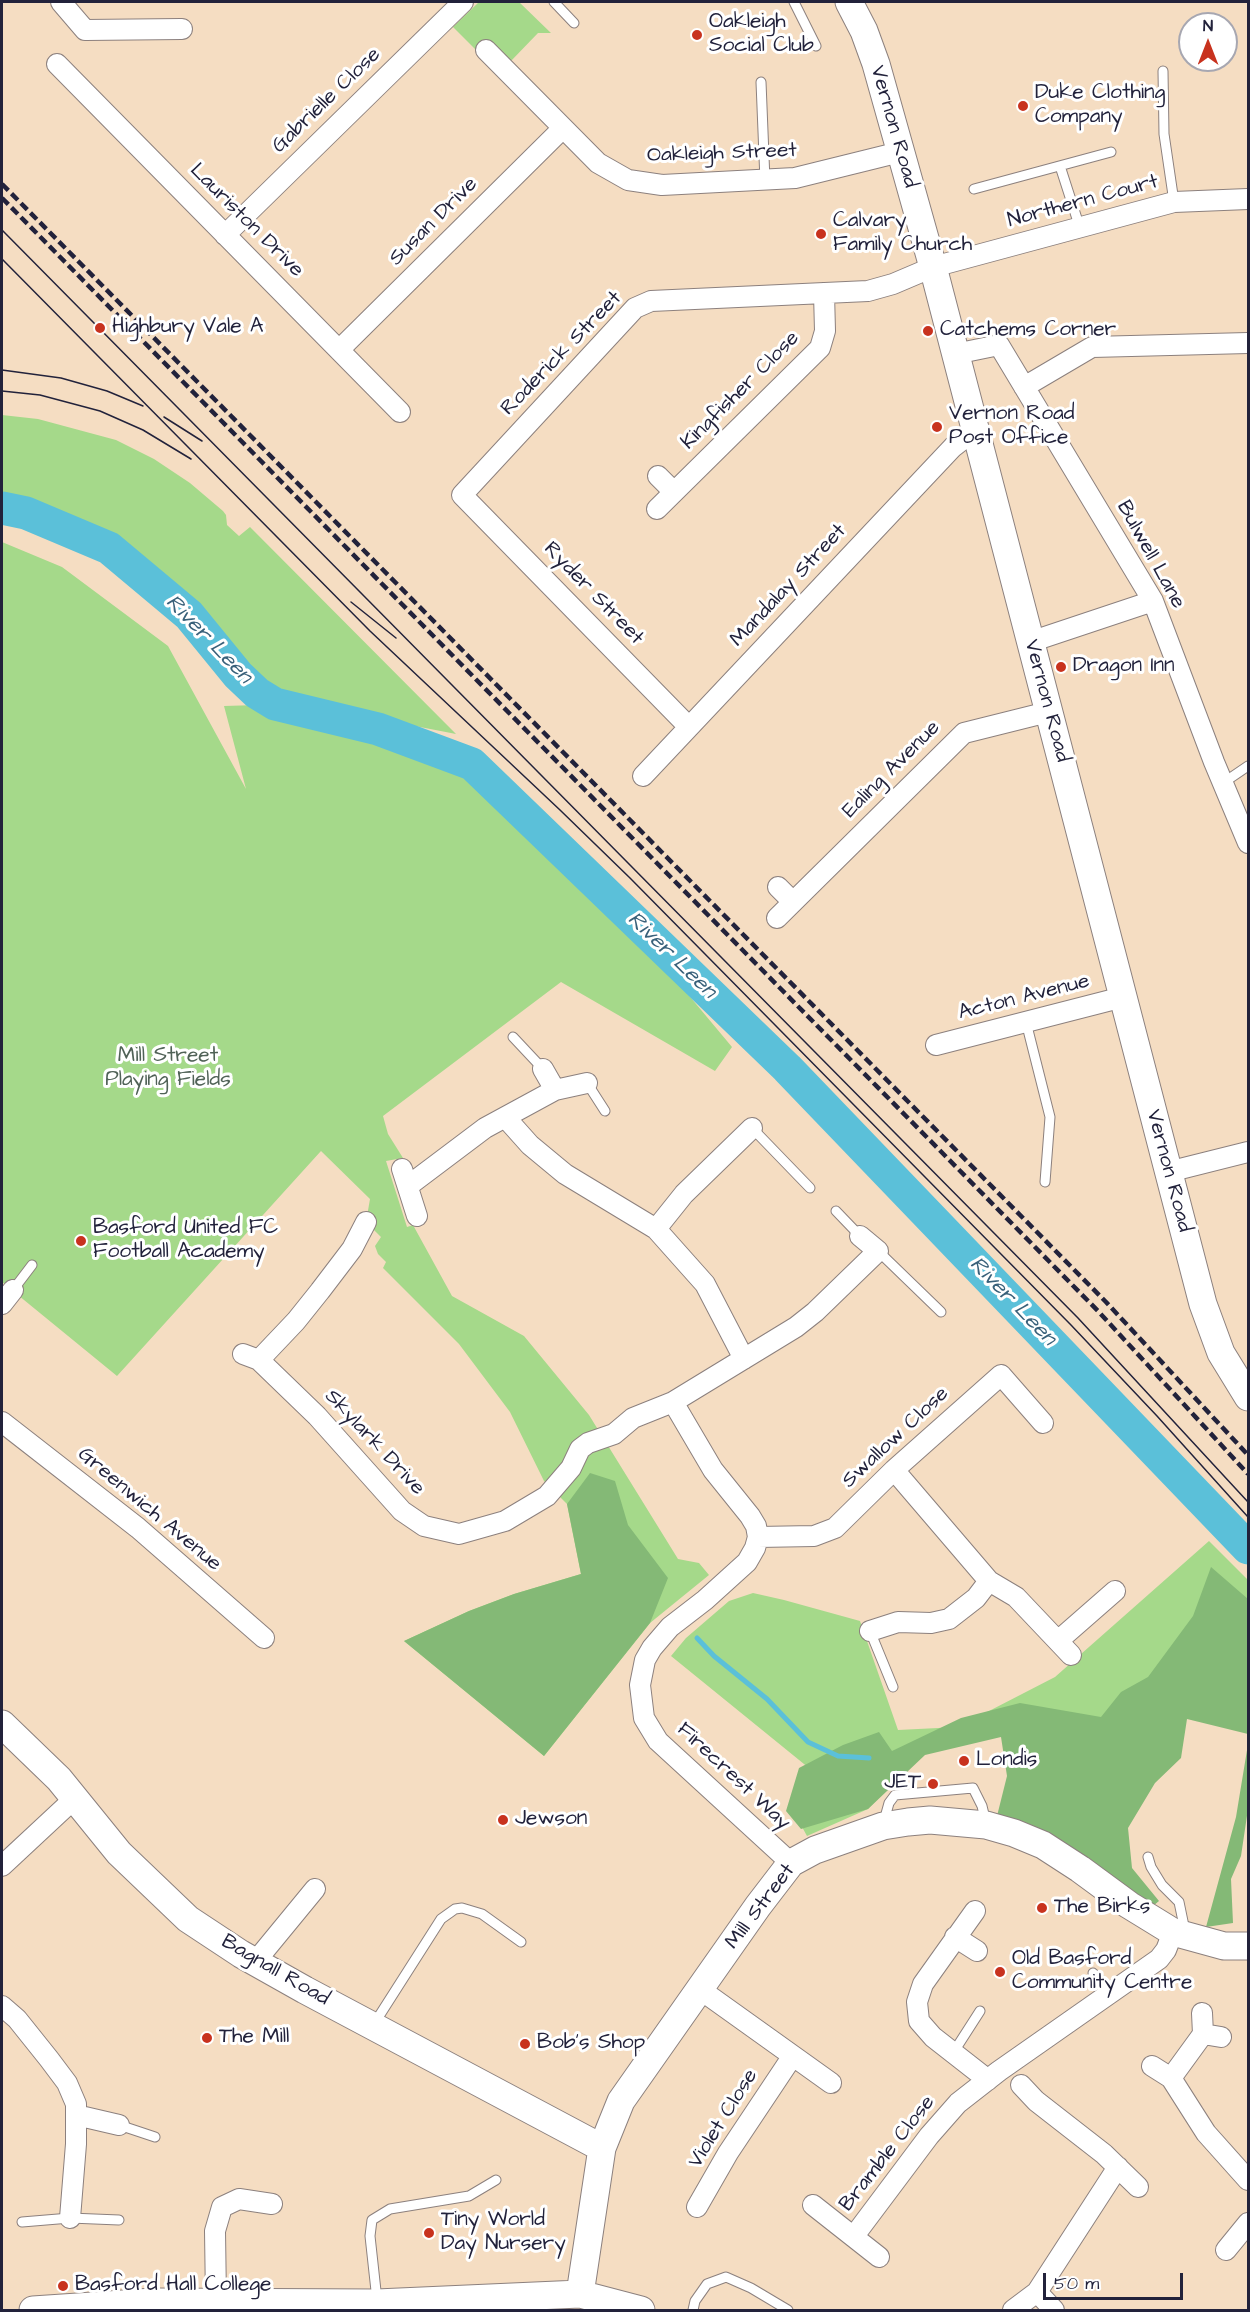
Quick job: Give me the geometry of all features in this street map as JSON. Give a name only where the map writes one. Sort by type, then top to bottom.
[{"type":"main road","name":"Vernon Road","points":[[849,2],[864,31],[876,64],[933,267],[1203,1304],[1221,1353],[1248,1397]]},
{"type":"main road","name":"Bagnall Road","points":[[2,1724],[60,1779],[119,1853],[188,1919],[255,1962],[602,2148]]},
{"type":"main road","name":"Mill Street","points":[[580,2294],[602,2148],[621,2101],[758,1906],[791,1863],[815,1850],[883,1826],[930,1820],[987,1825],[1043,1845],[1129,1905],[1179,1934],[1224,1946],[1248,1946]]},
{"type":"main road","points":[[33,2310],[118,2303],[216,2300],[377,2302],[580,2294],[641,2310]]},
{"type":"street","points":[[61,2],[85,30],[182,29]]},
{"type":"street","name":"Gabrielle Close","points":[[225,235],[463,2]]},
{"type":"street","name":"Oakleigh Street","points":[[486,50],[598,163],[628,180],[662,184],[795,178],[900,152]]},
{"type":"street","name":"Lauriston Drive","points":[[57,64],[400,412]]},
{"type":"street","name":"Susan Drive","points":[[339,350],[563,128]]},
{"type":"street","name":"Northern Court","points":[[933,267],[1174,202],[1248,199]]},
{"type":"street","name":"Roderick Street","points":[[462,495],[636,308],[651,301],[868,291],[933,267]]},
{"type":"street","name":"Kingfisher Close","points":[[657,509],[820,348],[825,331],[824,293]]},
{"type":"street","points":[[1024,387],[1092,347],[1248,343]]},
{"type":"street","name":"Bulwell Lane","points":[[955,354],[999,345],[1153,601],[1248,843]]},
{"type":"street","name":"Mandalay Street","points":[[643,776],[953,447],[962,440],[977,436]]},
{"type":"street","points":[[658,476],[674,492]]},
{"type":"street","name":"Ryder Street","points":[[462,495],[689,727]]},
{"type":"street","points":[[1030,642],[1153,601]]},
{"type":"street","name":"Ealing Avenue","points":[[777,918],[964,733],[1048,712]]},
{"type":"street","points":[[778,887],[793,902]]},
{"type":"street","name":"Acton Avenue","points":[[936,1045],[1123,997]]},
{"type":"street","points":[[543,1069],[555,1090]]},
{"type":"street","points":[[417,1216],[405,1178],[485,1128],[555,1090],[587,1083]]},
{"type":"street","points":[[505,1117],[530,1145],[565,1174],[656,1229],[705,1284],[744,1359]]},
{"type":"street","points":[[656,1229],[684,1194],[752,1128]]},
{"type":"street","points":[[1168,1172],[1248,1152]]},
{"type":"street","name":"Skylark Drive","points":[[366,1221],[352,1249],[296,1321],[251,1357],[317,1416],[402,1511],[424,1526],[459,1534],[505,1521],[547,1496],[571,1468],[584,1446],[614,1434],[633,1418],[673,1402],[796,1327],[815,1312],[878,1251]]},
{"type":"street","points":[[860,1236],[878,1251]]},
{"type":"street","name":"Swallow Close","points":[[758,1537],[814,1536],[835,1528],[894,1470],[1001,1375],[1043,1423]]},
{"type":"street","points":[[673,1402],[713,1470],[750,1516],[756,1526],[758,1537]]},
{"type":"street","name":"Greenwich Avenue","points":[[2,1422],[138,1528],[264,1638]]},
{"type":"street","points":[[894,1470],[989,1581],[1016,1597],[1065,1647],[1114,1591]]},
{"type":"street","name":"Firecrest Way","points":[[758,1537],[747,1562],[705,1600],[670,1627],[652,1648],[645,1659],[640,1702],[644,1718],[658,1741],[791,1863]]},
{"type":"street","points":[[870,1631],[898,1622],[932,1623],[949,1618],[976,1598],[989,1581]]},
{"type":"street","points":[[2,1866],[75,1798]]},
{"type":"street","points":[[255,1962],[315,1889]]},
{"type":"street","points":[[975,1911],[923,1984],[917,2002],[920,2021],[933,2037],[988,2079]]},
{"type":"street","name":"Bramble Close","points":[[854,2236],[929,2136],[958,2103],[988,2079],[1158,1959],[1179,1934]]},
{"type":"street","points":[[955,1937],[977,1951]]},
{"type":"street","points":[[701,1990],[831,2083]]},
{"type":"street","points":[[2,2006],[17,2019],[67,2083],[76,2104],[70,2218]]},
{"type":"street","points":[[1171,2078],[1212,2035],[1202,2013]]},
{"type":"street","name":"Violet Close","points":[[697,2207],[728,2153],[792,2056]]},
{"type":"street","points":[[1152,2067],[1171,2078],[1206,2133],[1248,2180]]},
{"type":"street","points":[[1021,2085],[1031,2108],[1118,2167],[1138,2187]]},
{"type":"street","points":[[76,2115],[119,2125]]},
{"type":"street","points":[[1013,2310],[1037,2292],[1118,2167]]},
{"type":"street","points":[[216,2300],[215,2231],[222,2207],[239,2199],[272,2204]]},
{"type":"street","name":"Bramble Close","points":[[813,2205],[879,2257]]},
{"type":"street","points":[[1226,2250],[1248,2223]]},
{"type":"street","points":[[1037,2292],[1054,2310]]},
{"type":"lane","points":[[554,2],[574,23]]},
{"type":"lane","points":[[794,2],[816,46]]},
{"type":"lane","points":[[1163,71],[1164,134],[1174,202]]},
{"type":"lane","points":[[761,81],[765,181]]},
{"type":"lane","points":[[974,189],[1111,152]]},
{"type":"lane","points":[[1060,166],[1080,228]]},
{"type":"lane","points":[[1223,783],[1248,766]]},
{"type":"lane","points":[[1026,1022],[1050,1117],[1045,1182]]},
{"type":"lane","points":[[513,1037],[543,1069]]},
{"type":"lane","points":[[587,1083],[605,1111]]},
{"type":"lane","points":[[752,1128],[810,1188]]},
{"type":"lane","points":[[836,1211],[860,1236]]},
{"type":"lane","points":[[878,1251],[941,1312]]},
{"type":"lane","points":[[7,1297],[32,1265]]},
{"type":"lane","points":[[870,1631],[893,1687]]},
{"type":"lane","points":[[1148,1857],[1162,1885],[1179,1902],[1179,1934]]},
{"type":"lane","points":[[373,2026],[441,1918],[447,1914],[462,1908],[476,1911],[521,1942]]},
{"type":"lane","points":[[1093,1973],[1112,1990]]},
{"type":"lane","points":[[953,2053],[980,2011]]},
{"type":"lane","points":[[119,2125],[155,2137]]},
{"type":"lane","points":[[377,2302],[370,2236],[372,2220],[390,2209],[468,2196],[496,2180]]},
{"type":"lane","points":[[22,2222],[70,2218],[119,2220]]},
{"type":"lane","points":[[693,2310],[695,2301],[707,2284],[726,2277],[751,2288],[788,2310]]},
{"type":"green space","points":[[479,2],[519,2],[551,33],[538,33],[510,62],[478,52],[453,27]]},
{"type":"green space","points":[[2,415],[38,419],[116,440],[154,459],[190,483],[223,511],[227,525],[239,536],[250,527],[456,734],[276,699],[242,682],[177,607],[140,575],[28,519],[2,513]]},
{"type":"green space","name":"Mill Street Playing Fields","points":[[2,542],[62,567],[168,646],[246,789],[224,706],[258,705],[474,760],[620,913],[732,1047],[715,1071],[561,982],[383,1116],[388,1134],[403,1158],[386,1161],[407,1227],[413,1225],[452,1296],[524,1336],[589,1415],[678,1559],[699,1563],[709,1575],[650,1623],[544,1756],[404,1641],[469,1611],[514,1594],[581,1574],[567,1504],[544,1481],[510,1412],[459,1344],[383,1268],[386,1262],[378,1254],[375,1246],[381,1237],[366,1222],[370,1199],[321,1151],[117,1376],[2,1282]]},
{"type":"green space","points":[[590,1473],[615,1481],[628,1525],[668,1578],[650,1623],[544,1756],[404,1641],[469,1611],[514,1594],[581,1574],[567,1504]]},
{"type":"green space","points":[[1209,1541],[1248,1580],[1248,1664],[1100,1723],[935,1741],[868,1809],[807,1836],[795,1814],[820,1777],[671,1656],[686,1638],[729,1601],[753,1593],[784,1600],[860,1621],[898,1730],[958,1727],[1055,1677]]},
{"type":"green space","points":[[1211,1567],[1248,1599],[1248,1734],[1187,1719],[1181,1758],[1155,1783],[1128,1828],[1132,1868],[1159,1901],[1153,1906],[997,1816],[1007,1776],[1001,1737],[925,1755],[868,1809],[801,1829],[786,1811],[799,1768],[843,1745],[879,1732],[892,1751],[961,1718],[1020,1703],[1101,1717],[1121,1692],[1148,1677],[1193,1616]]},
{"type":"green space","points":[[1248,1744],[1248,1809],[1241,1856],[1231,1879],[1233,1923],[1206,1927],[1236,1817]]},
{"type":"waterway","name":"River Leen","points":[[2,508],[26,513],[109,548],[189,615],[238,675],[257,693],[275,704],[378,729],[472,764],[787,1068],[1248,1548]]},
{"type":"waterway","points":[[697,1638],[714,1656],[767,1699],[808,1742],[838,1756],[869,1758]]},
{"type":"tram line","points":[[2,230],[1078,1318],[1248,1502]]},
{"type":"tram line","points":[[2,259],[370,631],[630,878],[1071,1325],[1248,1517]]},
{"type":"tram line","points":[[2,370],[61,378],[107,391],[143,406]]},
{"type":"tram line","points":[[2,391],[40,395],[100,411],[143,430],[191,459]]},
{"type":"tram line","points":[[164,417],[202,441]]},
{"type":"tram line","points":[[351,602],[396,638]]},
{"type":"railway","points":[[2,184],[1106,1302],[1248,1455]]},
{"type":"railway","points":[[2,198],[1098,1311],[1248,1474]]},
{"type":"place","name":"Oakleigh Social Club","points":[[697,35]]},
{"type":"place","name":"Duke Clothing Company","points":[[1023,106]]},
{"type":"place","name":"Calvary Family Church","points":[[821,234]]},
{"type":"place","name":"Highbury Vale A","points":[[100,328]]},
{"type":"place","name":"Catchems Corner","points":[[928,331]]},
{"type":"place","name":"Vernon Road Post Office","points":[[937,427]]},
{"type":"place","name":"Dragon Inn","points":[[1061,667]]},
{"type":"place","name":"Basford United FC Football Academy","points":[[81,1241]]},
{"type":"place","name":"Londis","points":[[964,1761]]},
{"type":"place","name":"JET","points":[[933,1784]]},
{"type":"place","name":"Jewson","points":[[503,1820]]},
{"type":"place","name":"The Birks","points":[[1042,1908]]},
{"type":"place","name":"Old Basford Community Centre","points":[[1000,1972]]},
{"type":"place","name":"The Mill","points":[[207,2038]]},
{"type":"place","name":"Bob's Shop","points":[[525,2044]]},
{"type":"place","name":"Tiny World Day Nursery","points":[[429,2233]]},
{"type":"place","name":"Basford Hall College","points":[[63,2286]]}]
